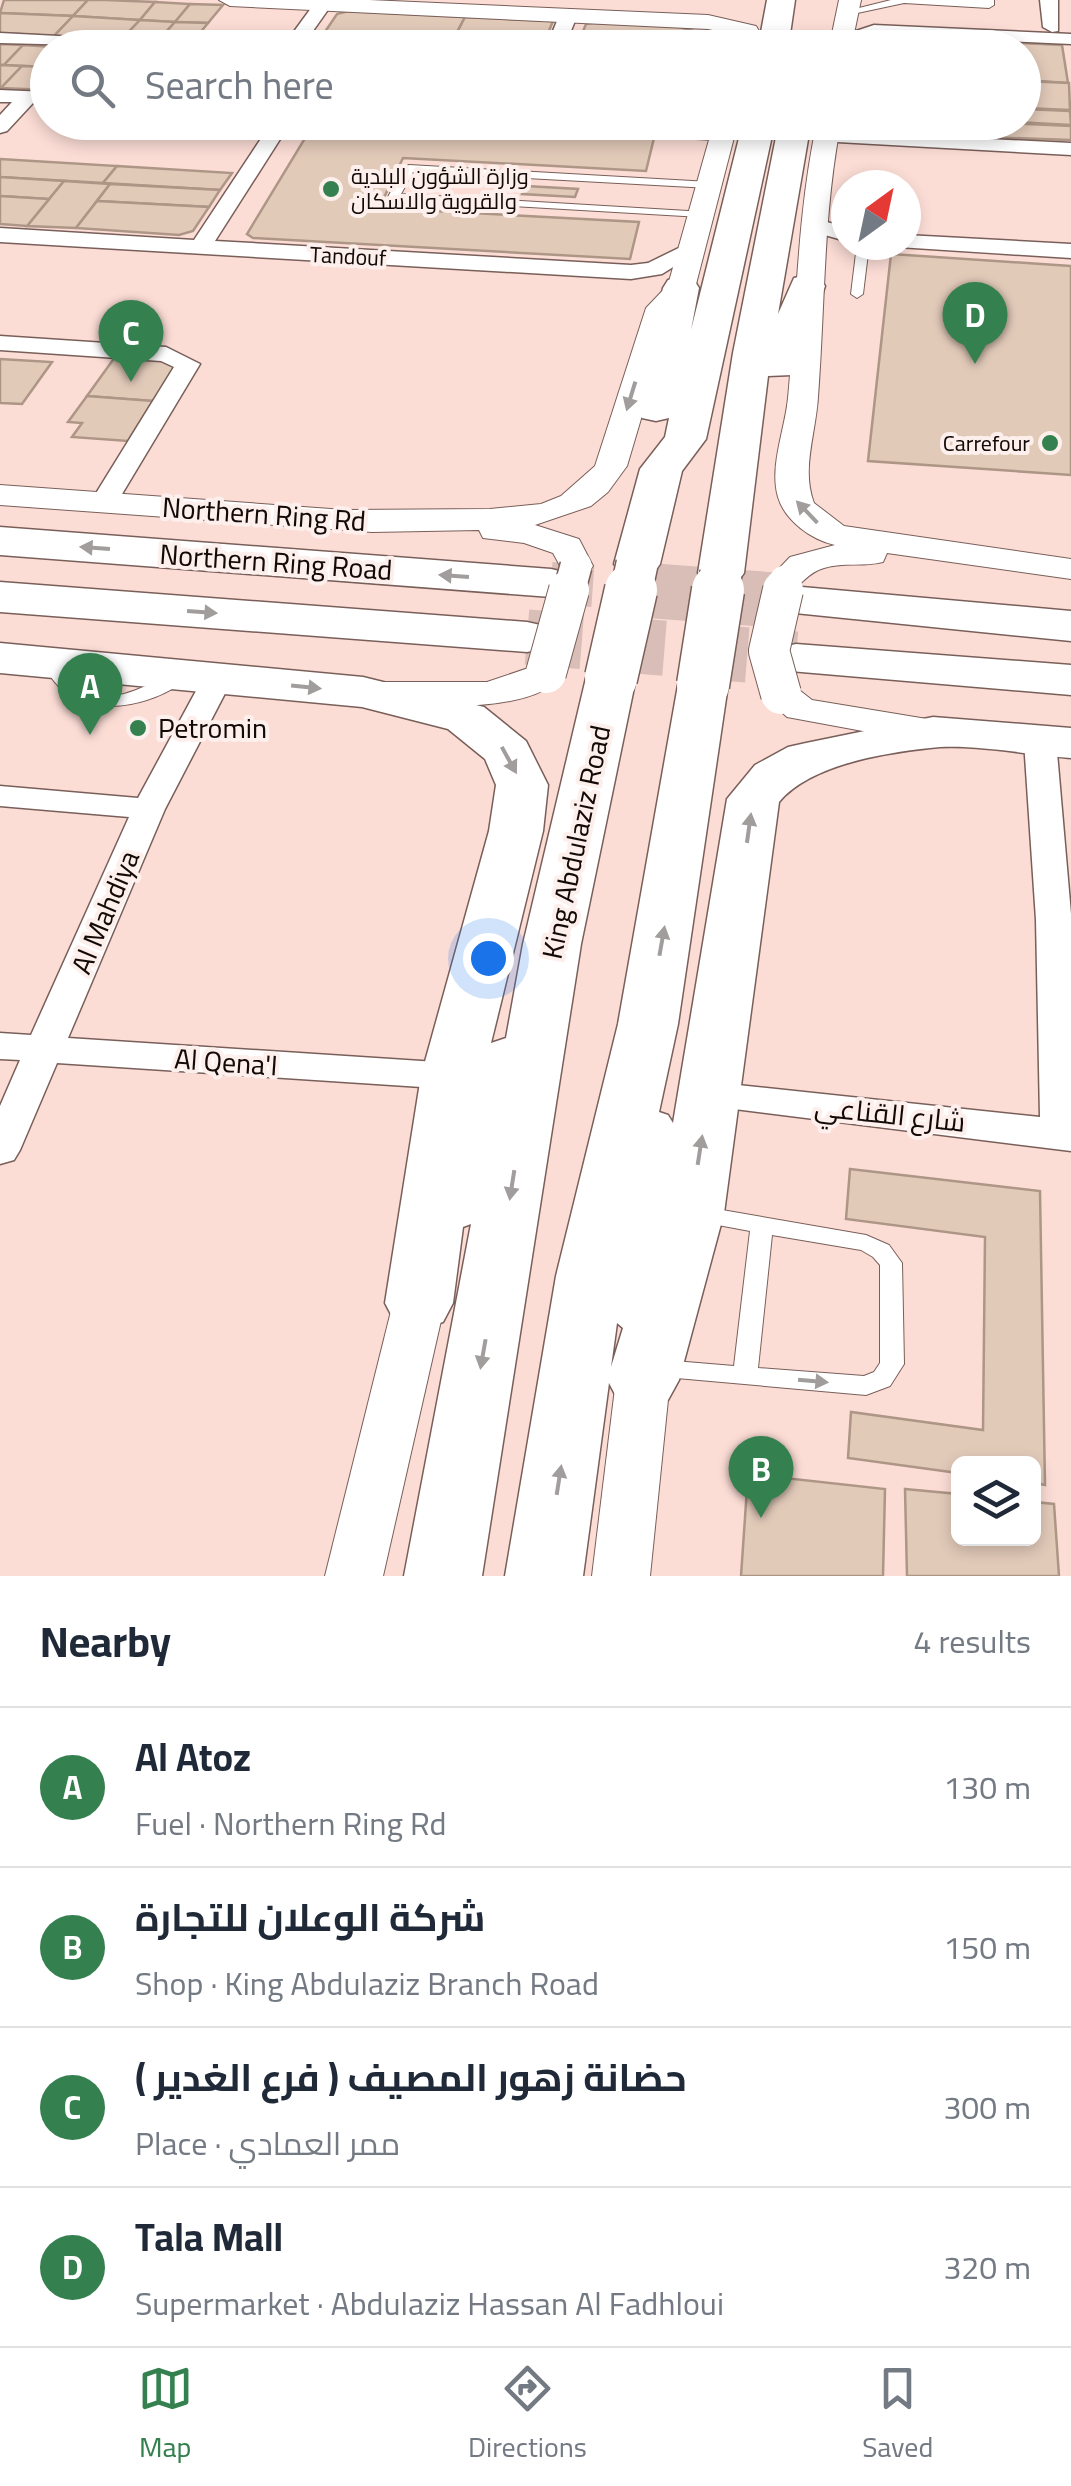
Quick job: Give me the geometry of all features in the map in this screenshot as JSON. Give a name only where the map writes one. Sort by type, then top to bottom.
[{"type":"highway","name":"Northern Ring Road","points":[[0,541],[564,575]]},
{"type":"highway","points":[[794,591],[1071,626]]},
{"type":"highway","name":"Northern Ring Road","points":[[0,597],[536,655]]},
{"type":"highway","points":[[789,676],[1071,680]]},
{"type":"main road","points":[[775,30],[781,0]]},
{"type":"main road","name":"King Abdulaziz Road","points":[[443,1576],[552,944],[660,469],[686,439],[756,140]]},
{"type":"main road","points":[[544,1576],[590,1276],[648,1024],[758,321],[813,140]]},
{"type":"main road","points":[[736,481],[806,286]]},
{"type":"main road","points":[[660,469],[648,439],[681,288]]},
{"type":"main road","points":[[0,658],[363,692],[466,718],[508,752],[522,785],[516,831],[452,1076],[418,1302]]},
{"type":"main road","points":[[644,1373],[690,1213],[753,799],[773,776],[806,758],[933,732],[1056,742]]},
{"type":"main road","points":[[418,1302],[552,944]]},
{"type":"main road","points":[[644,1373],[648,1024]]},
{"type":"street","points":[[230,0],[558,8]]},
{"type":"street","points":[[404,0],[681,17],[747,29]]},
{"type":"street","points":[[874,30],[892,26],[1061,28],[1049,0]]},
{"type":"street","points":[[304,30],[323,4]]},
{"type":"street","points":[[849,6],[892,26],[952,30]]},
{"type":"street","points":[[1041,36],[1071,38]]},
{"type":"street","points":[[0,38],[30,40]]},
{"type":"street","points":[[0,96],[30,98]]},
{"type":"street","points":[[0,127],[30,104]]},
{"type":"street","points":[[200,247],[270,140]]},
{"type":"street","points":[[345,520],[528,514],[563,508],[599,486],[611,466],[660,308],[681,288],[721,140]]},
{"type":"street","points":[[817,140],[815,225],[806,286],[803,400],[793,474],[796,502],[834,535],[868,543],[1070,569]]},
{"type":"street","points":[[1006,140],[1071,149]]},
{"type":"street","points":[[815,225],[831,230]]},
{"type":"street","name":"Tandouf","points":[[0,235],[631,272],[654,269],[691,249]]},
{"type":"street","points":[[921,243],[1071,251]]},
{"type":"street","points":[[0,343],[166,354],[188,364],[103,502]]},
{"type":"street","name":"Northern Ring Rd","points":[[0,495],[528,533],[566,546],[564,575]]},
{"type":"street","points":[[933,732],[800,709],[789,676],[769,672],[769,642],[794,591],[793,568],[810,559],[871,555],[1070,569]]},
{"type":"street","points":[[363,692],[455,696],[507,690],[536,655],[564,575]]},
{"type":"street","name":"Al Mahdiya","points":[[0,1150],[149,810],[201,676]]},
{"type":"street","points":[[1056,742],[1065,1135]]},
{"type":"street","points":[[0,796],[149,810]]},
{"type":"street","name":"Al Qena'I","points":[[0,1046],[452,1076]]},
{"type":"street","name":"شارع القناعي","points":[[709,1095],[1065,1135]]},
{"type":"street","points":[[354,1576],[418,1302]]},
{"type":"street","points":[[621,1576],[644,1373]]},
{"type":"lane","points":[[849,6],[898,0],[990,5],[989,0]]},
{"type":"lane","points":[[701,214],[394,197],[409,168],[710,185]]},
{"type":"lane","points":[[856,294],[861,260]]},
{"type":"lane","points":[[644,1373],[866,1386],[882,1379],[892,1364],[891,1263],[881,1251],[866,1243],[690,1213]]},
{"type":"lane","points":[[745,1376],[762,1225]]},
{"type":"building","points":[[4,0],[88,0],[73,16],[0,13]]},
{"type":"building","points":[[88,0],[155,2],[140,20],[73,16]]},
{"type":"building","points":[[155,2],[190,4],[175,22],[140,20]]},
{"type":"building","points":[[190,4],[223,5],[208,23],[175,22]]},
{"type":"building","points":[[348,11],[465,17],[458,30],[326,30],[337,14]]},
{"type":"building","points":[[0,13],[73,16],[60,30],[30,30],[30,35],[0,33]]},
{"type":"building","points":[[73,16],[140,20],[131,30],[60,30]]},
{"type":"building","points":[[465,17],[553,21],[549,30],[458,30]]},
{"type":"building","points":[[140,20],[175,22],[168,30],[131,30]]},
{"type":"building","points":[[175,22],[208,23],[202,30],[168,30]]},
{"type":"building","points":[[586,24],[676,26],[690,30],[584,30]]},
{"type":"building","points":[[0,44],[23,45],[0,65]]},
{"type":"building","points":[[1041,44],[1062,45],[1068,83],[1041,81]]},
{"type":"building","points":[[23,45],[30,45],[30,66],[4,65]]},
{"type":"building","points":[[0,65],[22,66],[1,88],[0,88]]},
{"type":"building","points":[[22,66],[30,66],[30,89],[1,88]]},
{"type":"building","points":[[1041,82],[1069,83],[1070,110],[1041,109]]},
{"type":"building","points":[[1041,110],[1070,111],[1071,125],[1041,123]]},
{"type":"building","points":[[1041,125],[1071,126],[1071,140],[1041,139]]},
{"type":"building","name":"وزارة الشؤون البلدية والقروية والاسكان","points":[[304,140],[654,140],[646,171],[403,158],[379,208],[639,222],[630,259],[253,238],[247,234]]},
{"type":"building","points":[[0,159],[117,166],[103,183],[0,177]]},
{"type":"building","points":[[117,166],[232,173],[220,190],[103,183]]},
{"type":"building","points":[[0,177],[64,181],[49,199],[0,196]]},
{"type":"building","points":[[64,181],[110,184],[76,228],[27,226]]},
{"type":"building","points":[[110,184],[220,190],[209,207],[97,201]]},
{"type":"building","points":[[526,186],[578,189],[575,197],[522,194]]},
{"type":"building","points":[[0,196],[49,199],[27,226],[0,224]]},
{"type":"building","points":[[97,201],[209,207],[193,231],[179,235],[76,228]]},
{"type":"building","points":[[921,256],[1071,266],[1071,475],[868,461],[890,260],[921,260]]},
{"type":"building","points":[[115,357],[169,361],[175,368],[153,401],[87,396]]},
{"type":"building","points":[[0,359],[52,362],[22,404],[0,403]]},
{"type":"building","points":[[87,396],[153,401],[128,441],[72,437],[82,423],[68,422]]},
{"type":"building","points":[[850,1169],[1040,1191],[1045,1485],[1041,1484],[1041,1456],[951,1456],[951,1472],[848,1458],[851,1412],[983,1430],[985,1237],[846,1219]]},
{"type":"building","points":[[748,1474],[885,1489],[883,1576],[741,1576]]},
{"type":"building","points":[[905,1489],[951,1493],[951,1546],[1041,1546],[1041,1503],[1054,1504],[1059,1576],[907,1576]]},
{"type":"tunnel","points":[[551,583],[675,592]]},
{"type":"tunnel","points":[[642,590],[802,602]]},
{"type":"tunnel","points":[[527,637],[796,659]]},
{"type":"place","name":"وزارة الشؤون البلدية والقروية والاسكان","points":[[331,189]]},
{"type":"place","name":"Tala Mall","points":[[975,364]]},
{"type":"place","name":"حضانة زهور المصيف ( فرع الغدير )","points":[[131,382]]},
{"type":"place","name":"Carrefour","points":[[1050,443]]},
{"type":"place","name":"Petromin","points":[[138,728]]},
{"type":"place","name":"Al Atoz","points":[[90,735]]},
{"type":"place","name":"شركة الوعلان للتجارة","points":[[761,1518]]}]
